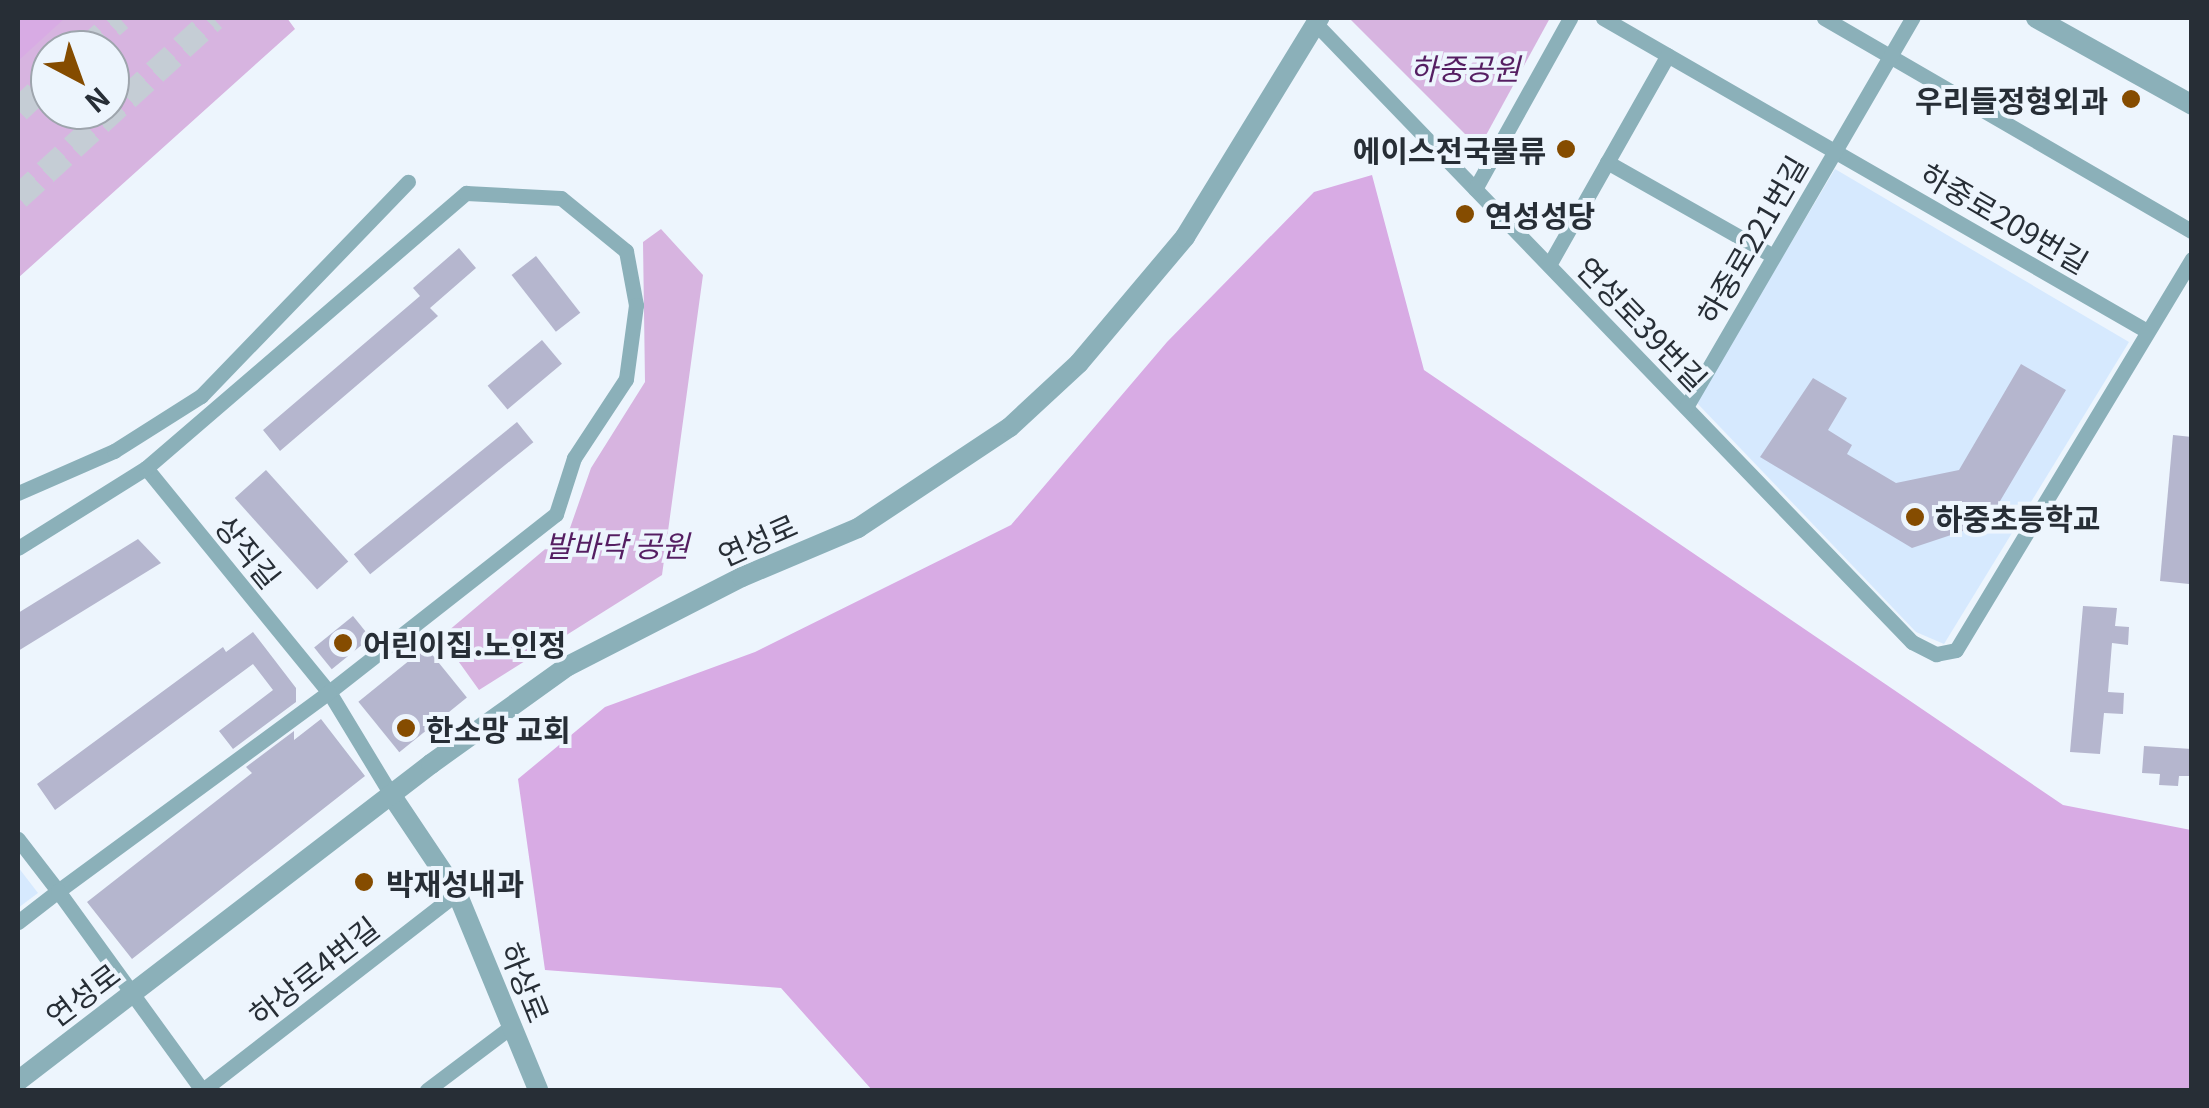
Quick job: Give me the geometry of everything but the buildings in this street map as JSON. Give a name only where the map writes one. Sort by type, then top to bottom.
[{"type":"street","points":[[1475,189],[1570,18]]},
{"type":"street","name":"하중로221번길","points":[[1603,18],[1834,151]]},
{"type":"street","points":[[1824,18],[2192,231]]},
{"type":"street","name":"하중로221번길","points":[[1686,407],[1912,18]]},
{"type":"street","points":[[2036,18],[2192,104]]},
{"type":"street","name":"연성로39번길","points":[[1317,20],[1912,642],[1936,654],[1956,650],[2148,332]]},
{"type":"street","name":"연성로","points":[[18,1081],[568,666],[742,577],[858,528],[1010,427],[1079,363],[1185,238],[1317,20]]},
{"type":"street","points":[[1548,265],[1668,55]]},
{"type":"street","name":"하중로209번길","points":[[1834,151],[2148,332]]},
{"type":"street","points":[[1607,162],[1773,256]]},
{"type":"street","points":[[18,493],[114,451],[201,396],[408,182]]},
{"type":"street","points":[[18,548],[146,468],[466,194],[561,198],[626,251],[636,305],[626,379],[574,458],[556,514],[329,692],[18,922]]},
{"type":"street","points":[[2148,332],[2192,258]]},
{"type":"street","name":"상직길","points":[[146,468],[329,692],[392,796]]},
{"type":"street","name":"하상로","points":[[392,796],[458,892],[538,1090]]},
{"type":"street","points":[[18,839],[203,1090]]},
{"type":"street","name":"하상로4번길","points":[[203,1090],[458,892]]},
{"type":"street","points":[[426,1090],[512,1026]]},
{"type":"shaded area","points":[[18,18],[65,18],[52,30],[30,30],[30,50],[18,61]]},
{"type":"shaded area","name":"하중초등학교","points":[[1835,169],[2129,342],[1944,644],[1916,632],[1696,402]]},
{"type":"shaded area","points":[[1372,175],[1424,370],[2063,805],[2191,830],[2191,1090],[872,1090],[781,988],[545,970],[518,779],[605,707],[755,652],[1011,525],[1167,342],[1314,192]]},
{"type":"shaded area","points":[[18,867],[38,893],[18,908]]},
{"type":"green space","points":[[59,18],[287,18],[295,29],[18,278],[18,55],[30,44],[30,130],[130,130],[130,30],[46,30]]},
{"type":"green space","name":"하중공원","points":[[1349,18],[1550,18],[1479,148]]},
{"type":"green space","name":"발바닥 공원","points":[[661,229],[703,275],[662,575],[479,690],[441,637],[570,528],[591,468],[645,382],[643,242]]},
{"type":"tunnel","points":[[106,30],[120,18]]},
{"type":"tunnel","points":[[18,197],[214,18]]},
{"type":"tunnel","points":[[18,110],[30,99]]},
{"type":"place","name":"우리들정형외과","points":[[2131,99]]},
{"type":"place","name":"에이스전국물류","points":[[1566,149]]},
{"type":"place","name":"연성성당","points":[[1465,214]]},
{"type":"place","name":"하중초등학교","points":[[1915,517]]},
{"type":"place","name":"어린이집.노인정","points":[[343,643]]},
{"type":"place","name":"한소망 교회","points":[[406,728]]},
{"type":"place","name":"박재성내과","points":[[364,882]]}]
